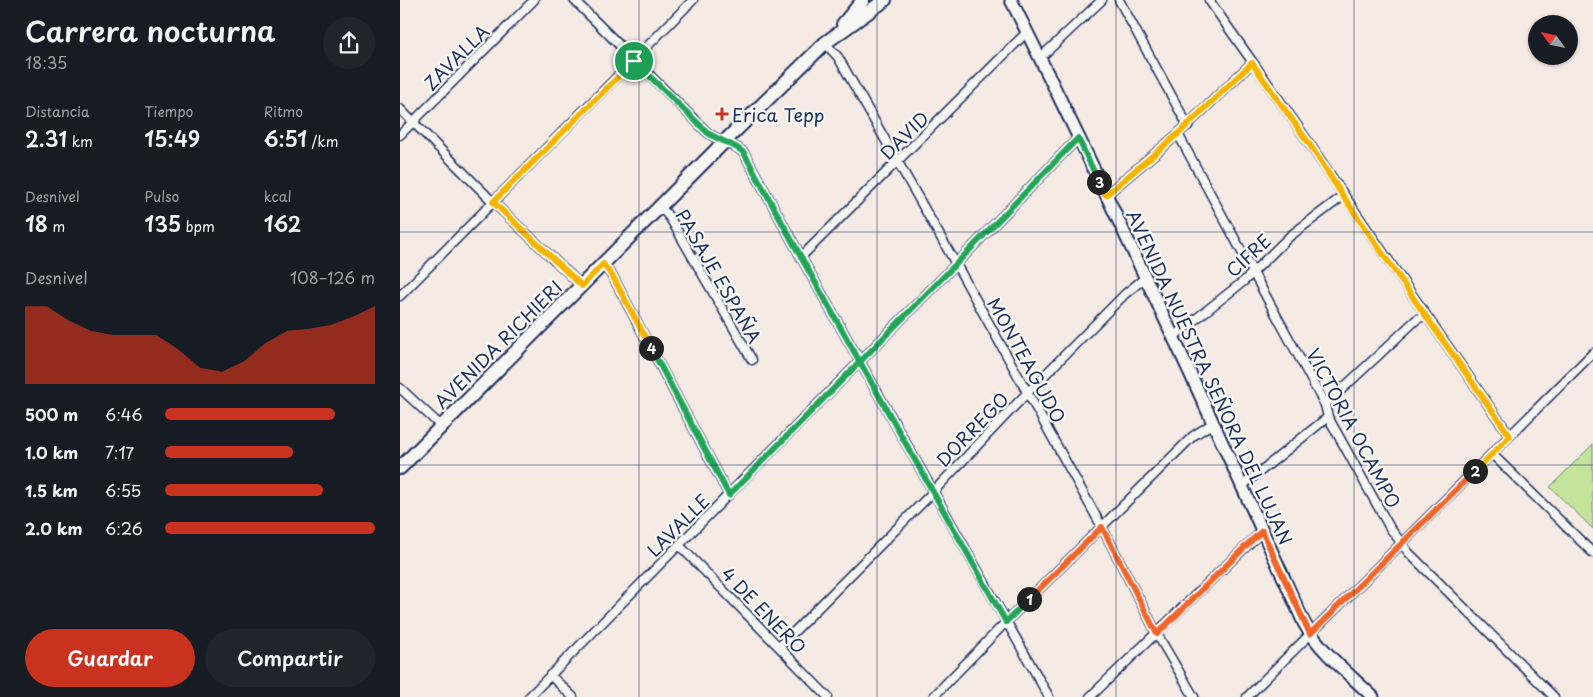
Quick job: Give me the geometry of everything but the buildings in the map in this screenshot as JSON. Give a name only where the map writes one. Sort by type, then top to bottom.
[{"type":"main road","name":"AVENIDA RICHIERI","points":[[400,468],[724,142],[828,41],[884,0]]},
{"type":"main road","points":[[828,41],[860,2]]},
{"type":"street","name":"ZAVALLA","points":[[400,135],[534,0]]},
{"type":"street","points":[[574,0],[708,133],[740,149],[744,153],[1049,697]]},
{"type":"street","points":[[400,296],[693,0]]},
{"type":"street","name":"AVENIDA NUESTRA SEÑORA DEL LUJAN","points":[[1011,0],[1174,336],[1310,634]]},
{"type":"street","points":[[1040,58],[1102,0]]},
{"type":"street","points":[[1119,0],[1188,126]]},
{"type":"street","points":[[1209,0],[1510,436]]},
{"type":"street","name":"DAVID","points":[[801,257],[1027,32]]},
{"type":"street","name":"MONTEAGUDO","points":[[828,41],[956,264],[1102,527],[1157,634],[1194,697]]},
{"type":"street","points":[[1106,195],[1188,126],[1252,63]]},
{"type":"street","points":[[400,110],[582,286]]},
{"type":"street","name":"VICTORIA OCAMPO","points":[[1178,134],[1325,405],[1328,417],[1390,528],[1401,543],[1554,697]]},
{"type":"street","name":"LAVALLE","points":[[528,697],[729,495],[1078,138]]},
{"type":"street","name":"CIFRE","points":[[1174,336],[1244,281],[1290,236],[1343,196]]},
{"type":"street","name":"PASAJE ESPAÑA","points":[[660,206],[670,218],[752,360]]},
{"type":"street","points":[[603,264],[613,277],[729,495]]},
{"type":"street","name":"DORREGO","points":[[779,647],[1125,294],[1146,277]]},
{"type":"street","points":[[1325,405],[1409,326],[1425,315]]},
{"type":"street","points":[[1247,697],[1593,353]]},
{"type":"street","points":[[400,388],[441,426]]},
{"type":"street","points":[[1242,486],[1328,417]]},
{"type":"street","points":[[933,697],[1193,436],[1213,422]]},
{"type":"street","points":[[1492,454],[1593,553]]},
{"type":"street","points":[[1090,697],[1262,531]]},
{"type":"street","name":"4 DE ENERO","points":[[679,545],[828,697]]},
{"type":"street","points":[[1310,634],[1373,697]]},
{"type":"street","points":[[550,675],[573,697]]},
{"type":"green space","points":[[1593,444],[1593,529],[1550,487]]},
{"type":"place","name":"Erica Tepp","points":[[722,114]]},
{"type":"route","points":[[634,61],[493,202],[582,286],[603,264],[613,277],[729,495],[860,361],[956,264],[1078,138],[1106,195],[1178,134],[1252,63],[1510,436],[1310,634],[1262,531],[1157,634],[1102,527],[1006,622],[860,361],[801,257],[744,153],[740,149],[708,133],[634,61]]}]
